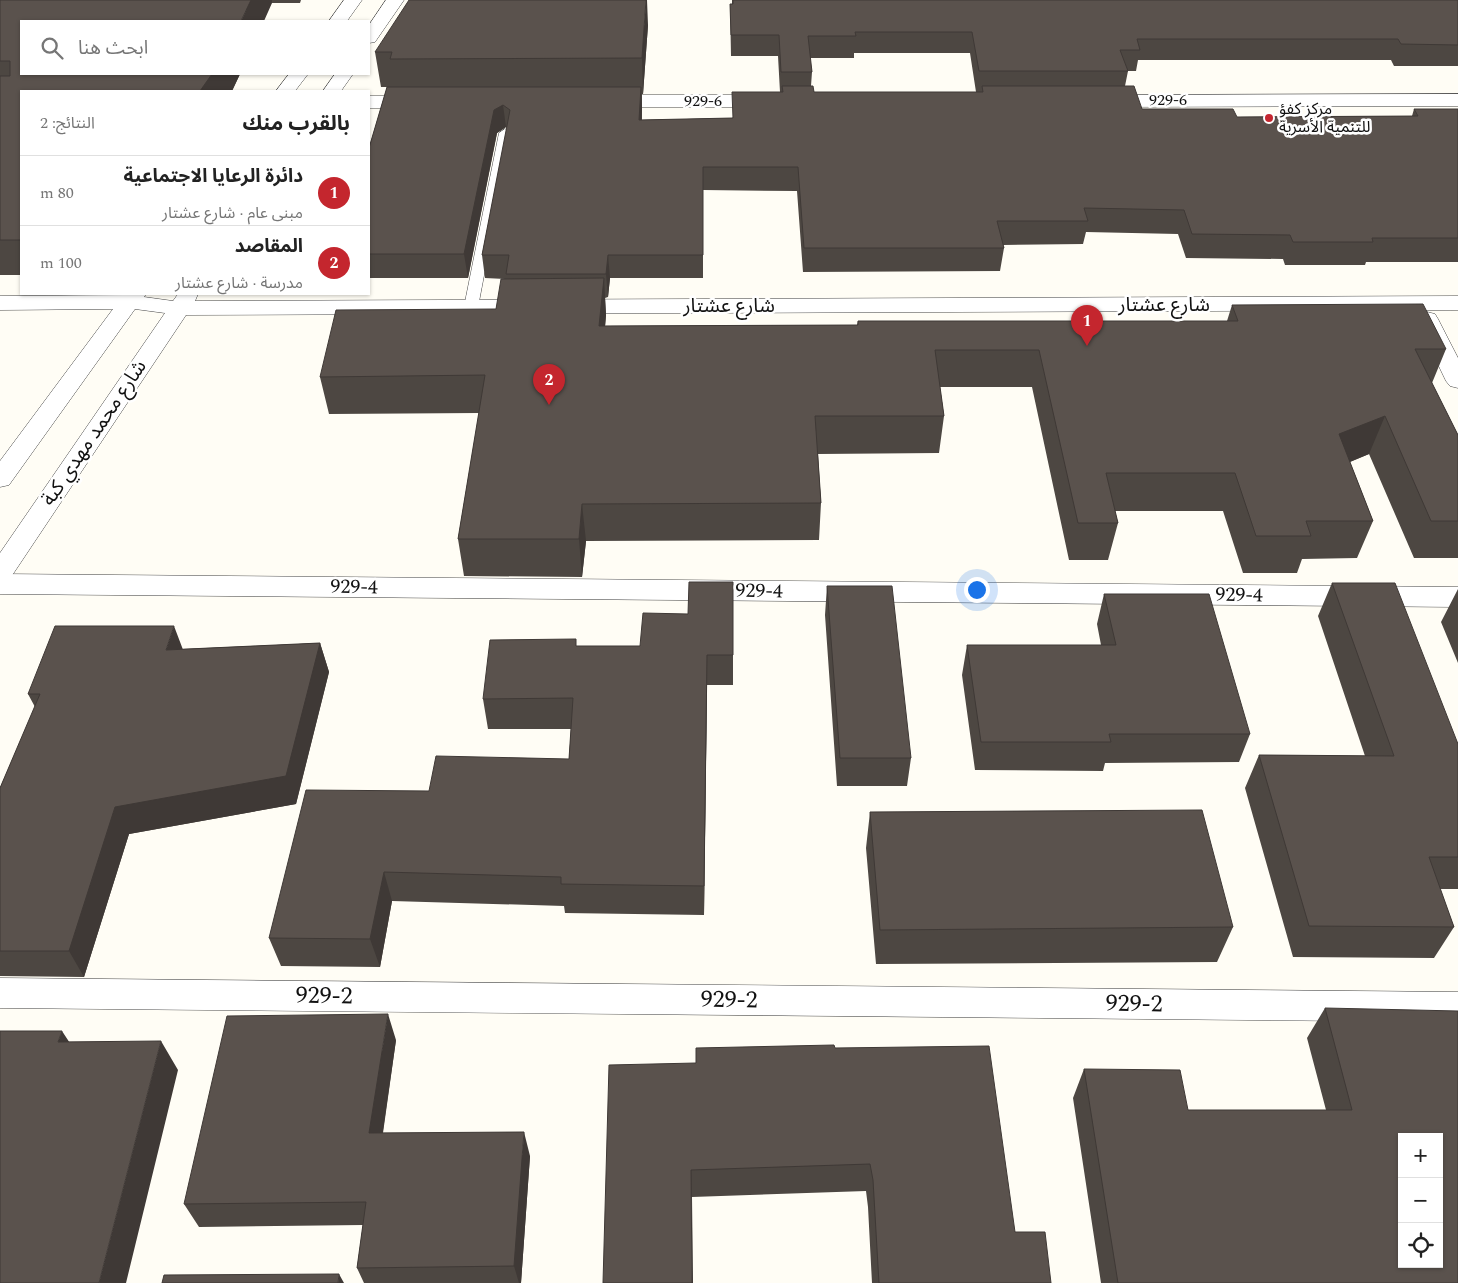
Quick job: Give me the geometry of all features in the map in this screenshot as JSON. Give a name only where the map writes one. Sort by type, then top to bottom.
[{"type":"street","points":[[339,20],[353,0]]},
{"type":"street","points":[[370,37],[395,0]]},
{"type":"street","points":[[286,90],[298,75]]},
{"type":"street","points":[[333,90],[343,75]]},
{"type":"street","name":"929-6","points":[[1088,100],[1458,100]]},
{"type":"street","name":"929-6","points":[[589,101],[788,101]]},
{"type":"street","points":[[370,102],[439,102]]},
{"type":"street","points":[[0,479],[132,298]]},
{"type":"street","name":"شارع عشتار","points":[[0,303],[132,298],[184,301],[472,307],[1458,304]]},
{"type":"street","name":"شارع محمد مهدي كبة","points":[[0,573],[184,301]]},
{"type":"street","points":[[1419,304],[1458,381]]},
{"type":"street","name":"929-4","points":[[0,584],[1458,597]]},
{"type":"street","name":"929-2","points":[[0,993],[1458,1007]]},
{"type":"lane","points":[[472,307],[505,133]]},
{"type":"building","points":[[0,0],[251,0],[241,20],[20,20],[20,75],[211,75],[201,90],[20,90],[20,240],[0,240],[0,76],[10,76],[10,61],[0,61]]},
{"type":"building","points":[[409,0],[646,0],[642,58],[390,59],[392,52],[375,52]]},
{"type":"building","points":[[733,0],[1458,0],[1458,45],[1401,44],[1398,39],[1137,39],[1140,50],[1120,50],[1128,71],[979,71],[972,32],[855,32],[856,36],[808,36],[812,72],[781,72],[779,35],[731,35],[730,4],[733,4]]},
{"type":"building","points":[[782,86],[813,86],[814,92],[983,92],[982,86],[1134,86],[1142,109],[1233,109],[1237,117],[1418,116],[1414,109],[1458,109],[1458,238],[1372,238],[1373,242],[1293,242],[1290,235],[1192,234],[1184,210],[1084,208],[1088,221],[997,221],[1004,248],[804,248],[798,167],[703,167],[703,255],[608,255],[606,274],[506,274],[509,255],[482,255],[510,110],[503,105],[494,110],[464,254],[370,254],[370,145],[387,87],[641,87],[639,120],[733,118],[732,92],[783,92]]},
{"type":"building","points":[[604,278],[599,326],[858,325],[858,321],[1238,321],[1232,305],[1423,304],[1446,349],[1415,349],[1458,435],[1458,521],[1431,521],[1385,416],[1339,434],[1373,521],[1306,521],[1311,536],[1256,536],[1235,473],[1106,473],[1118,523],[1078,523],[1039,350],[935,350],[944,416],[815,416],[821,503],[582,504],[579,539],[458,539],[485,375],[320,377],[336,310],[496,309],[501,279]]},
{"type":"building","points":[[689,582],[733,582],[733,655],[707,655],[704,886],[561,884],[561,877],[384,872],[370,939],[269,938],[306,790],[429,791],[436,756],[569,759],[573,698],[483,699],[490,640],[576,639],[576,646],[640,646],[643,613],[688,614]]},
{"type":"building","points":[[1332,583],[1395,583],[1458,744],[1458,857],[1429,857],[1454,927],[1309,926],[1259,755],[1394,756]]},
{"type":"building","points":[[827,586],[892,586],[911,758],[840,758]]},
{"type":"building","points":[[1104,594],[1209,594],[1250,734],[1109,734],[1111,742],[981,742],[967,645],[1116,645]]},
{"type":"building","points":[[55,626],[174,626],[166,650],[320,643],[286,776],[115,807],[69,951],[0,951],[0,788],[40,694],[28,694]]},
{"type":"building","points":[[1202,810],[1233,927],[880,930],[870,812]]},
{"type":"building","points":[[1325,1008],[1458,1011],[1458,1283],[1118,1283],[1084,1069],[1180,1070],[1188,1110],[1352,1110]]},
{"type":"building","points":[[388,1014],[369,1133],[524,1132],[514,1266],[357,1268],[366,1202],[184,1204],[227,1016]]},
{"type":"building","points":[[0,1031],[62,1031],[58,1042],[161,1041],[99,1283],[0,1283]]},
{"type":"building","points":[[834,1045],[835,1048],[989,1046],[1015,1232],[1045,1232],[1051,1283],[879,1283],[873,1180],[870,1164],[691,1170],[692,1283],[603,1283],[609,1065],[696,1063],[696,1048]]},
{"type":"building","points":[[339,1274],[338,1283],[162,1283],[164,1275]]},
{"type":"place","name":"مركز كفؤ للتنمية الأسرية","points":[[1269,118]]},
{"type":"place","name":"دائرة الرعايا الاجتماعية","points":[[1087,346]]},
{"type":"place","name":"المقاصد","points":[[549,405]]}]
